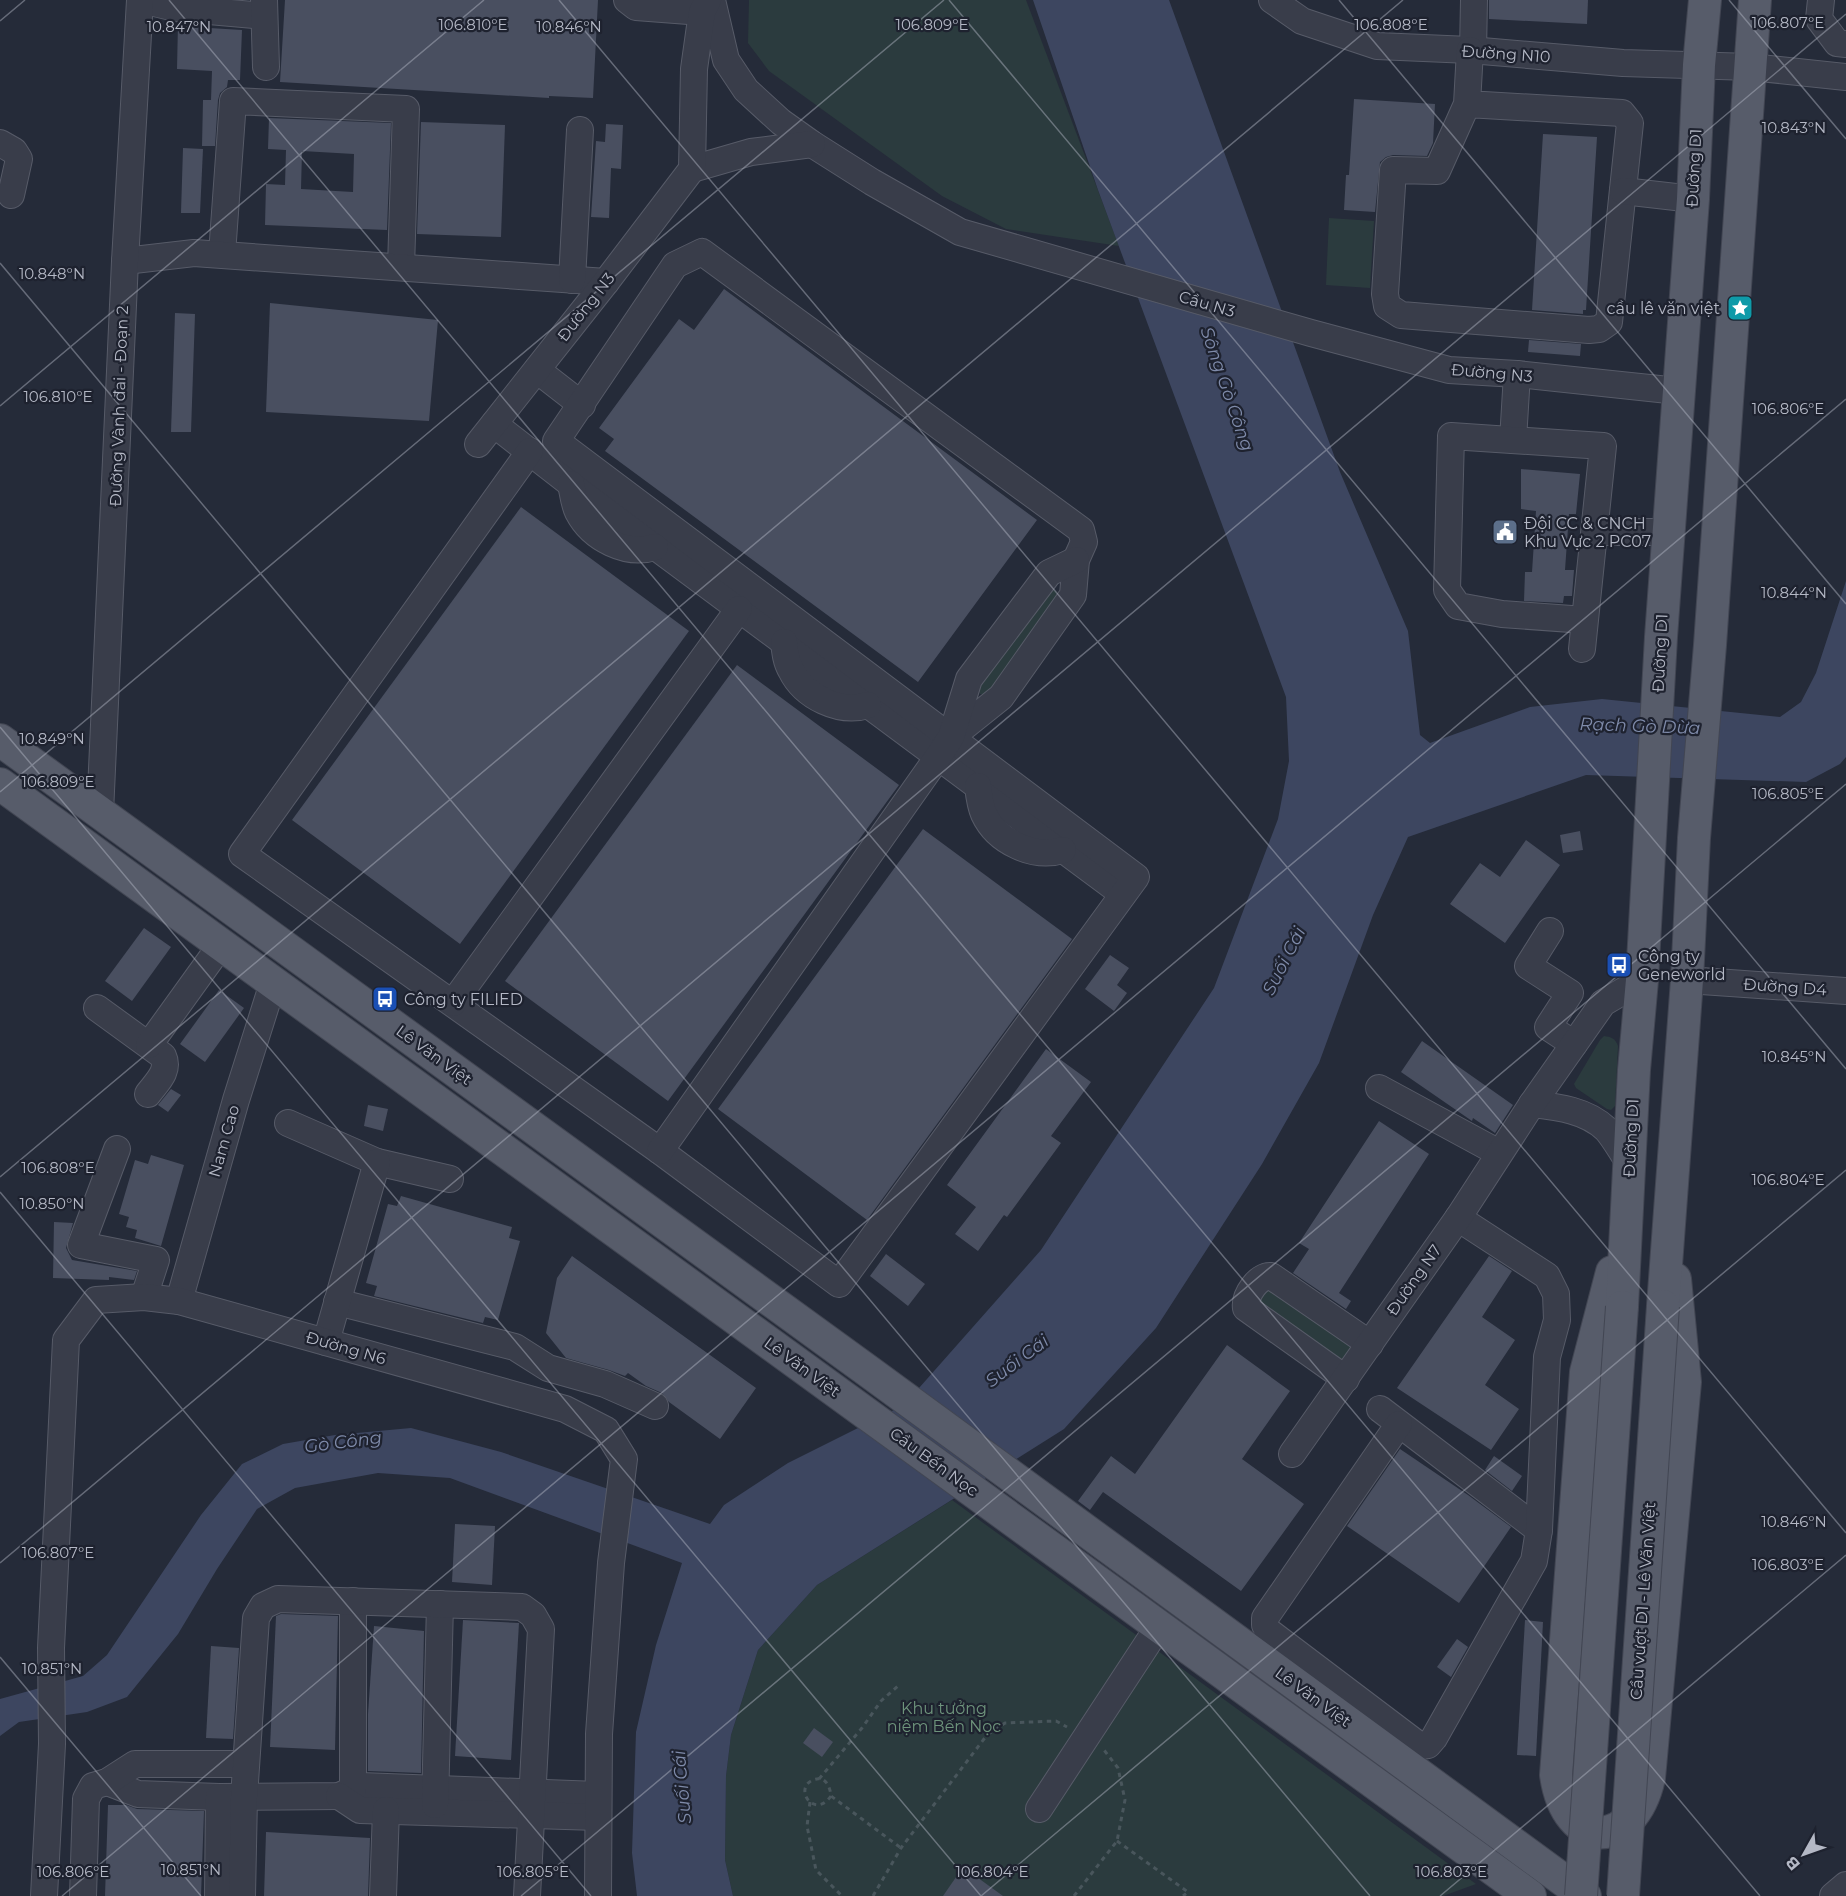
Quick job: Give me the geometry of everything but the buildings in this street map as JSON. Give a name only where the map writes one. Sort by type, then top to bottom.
[{"type":"main road","name":"Đường D1","points":[[1583,1896],[1622,1307],[1661,637],[1705,0]]},
{"type":"main road","points":[[1626,1218],[1586,1372],[1556,1775],[1560,1795],[1569,1815],[1582,1828],[1598,1833],[1614,1829],[1630,1819],[1641,1805],[1649,1778],[1685,1382],[1670,1219],[1692,883],[1701,839],[1716,646],[1755,0]]},
{"type":"main road","name":"Lê Văn Việt","points":[[0,740],[868,1371]]},
{"type":"main road","name":"Lê Văn Việt","points":[[0,784],[847,1399]]},
{"type":"main road","points":[[273,983],[281,945]]},
{"type":"main road","name":"Cầu vượt D1 - Lê Văn Việt","points":[[1623,1896],[1670,1219]]},
{"type":"main road","name":"Cầu Bến Nọc","points":[[868,1371],[1041,1497]]},
{"type":"main road","name":"Cầu Bến Nọc","points":[[847,1399],[1020,1525]]},
{"type":"main road","name":"Lê Văn Việt","points":[[1041,1497],[1583,1896]]},
{"type":"main road","name":"Lê Văn Việt","points":[[1020,1525],[1530,1896]]},
{"type":"main road","points":[[1159,1626],[1180,1599]]},
{"type":"street","points":[[141,0],[175,8],[264,8],[266,67]]},
{"type":"street","name":"Đường Vành đai - Đoạn 2","points":[[100,813],[125,261],[141,0]]},
{"type":"street","points":[[627,0],[636,7],[707,4]]},
{"type":"street","name":"Đường N10","points":[[1272,0],[1302,21],[1377,46],[1471,50],[1623,63],[1751,67],[1846,77]]},
{"type":"street","points":[[1467,104],[1622,113],[1630,123],[1609,322],[1599,329],[1401,315],[1387,306],[1385,294],[1393,170],[1437,171],[1467,104],[1474,0]]},
{"type":"street","points":[[1821,0],[1819,19],[1837,43],[1846,44]]},
{"type":"street","points":[[707,4],[726,60],[746,90],[781,122],[812,144]]},
{"type":"street","points":[[707,4],[694,69],[692,169],[751,152],[812,144]]},
{"type":"street","points":[[222,254],[233,101],[406,109],[401,267]]},
{"type":"street","points":[[572,280],[580,130]]},
{"type":"street","points":[[0,143],[15,151],[19,159],[11,195]]},
{"type":"street","name":"Cầu N3","points":[[812,144],[872,182],[960,232],[1311,333]]},
{"type":"street","name":"Đường N3","points":[[478,444],[692,169]]},
{"type":"street","points":[[1623,191],[1692,199]]},
{"type":"street","points":[[660,1151],[944,747],[1001,697],[1073,595],[1076,560],[1084,542],[1081,530],[702,252],[675,265],[556,441],[944,747],[1130,886]]},
{"type":"street","points":[[125,261],[194,253],[222,254],[606,282]]},
{"type":"street","name":"Đường N3","points":[[1311,333],[1449,370],[1517,374],[1678,391]]},
{"type":"street","points":[[537,370],[582,405]]},
{"type":"street","points":[[1513,440],[1517,374]]},
{"type":"street","points":[[494,424],[868,705],[944,747],[978,786],[1063,850],[1130,886]]},
{"type":"street","points":[[1582,649],[1595,532],[1603,446],[1451,436],[1447,590],[1458,606],[1502,614],[1585,620]]},
{"type":"street","points":[[530,452],[242,854],[660,1151],[839,1284],[1130,886]]},
{"type":"street","points":[[1595,532],[1668,532]]},
{"type":"street","points":[[944,747],[969,679],[1049,573],[1076,560]]},
{"type":"street","points":[[1049,573],[1073,595]]},
{"type":"street","points":[[453,1004],[739,609]]},
{"type":"street","points":[[1550,931],[1528,966],[1569,993],[1548,1027],[1574,1044]]},
{"type":"street","points":[[149,1045],[221,945]]},
{"type":"street","name":"Đường N7","points":[[1292,1454],[1458,1218],[1532,1104],[1603,1003],[1642,980]]},
{"type":"street","name":"Đường D4","points":[[1687,980],[1846,991]]},
{"type":"street","name":"Nam Cao","points":[[179,1300],[236,1100],[273,983]]},
{"type":"street","points":[[97,1008],[163,1056],[166,1066],[164,1072],[148,1094]]},
{"type":"street","points":[[1379,1088],[1499,1153]]},
{"type":"street","points":[[1532,1104],[1562,1108],[1586,1115],[1606,1130],[1630,1164]]},
{"type":"street","points":[[288,1123],[377,1162],[450,1179]]},
{"type":"street","points":[[117,1149],[81,1245],[156,1260],[144,1297]]},
{"type":"street","points":[[326,1342],[377,1162]]},
{"type":"street","points":[[1458,1218],[1547,1276],[1556,1294],[1557,1320],[1547,1358],[1539,1530],[1534,1561],[1428,1745],[1420,1746],[1269,1631],[1265,1625],[1265,1618],[1390,1417],[1539,1530]]},
{"type":"street","points":[[1346,1379],[1245,1308],[1245,1300],[1249,1293],[1263,1277],[1271,1275],[1370,1344]]},
{"type":"street","name":"Đường N6","points":[[44,1896],[52,1744],[51,1648],[66,1340],[96,1300],[144,1297],[179,1300],[565,1409],[606,1430],[624,1460],[610,1563],[599,1734],[598,1806]]},
{"type":"street","points":[[337,1302],[515,1347],[548,1368],[605,1384],[655,1406]]},
{"type":"street","points":[[218,1896],[232,1797],[246,1764],[256,1618],[263,1606],[278,1599],[522,1607],[533,1615],[541,1629],[527,1896]]},
{"type":"street","points":[[354,1601],[346,1792],[360,1810],[386,1810],[435,1800]]},
{"type":"street","points":[[435,1800],[440,1604]]},
{"type":"street","points":[[1039,1809],[1159,1626]]},
{"type":"street","points":[[83,1896],[86,1799],[93,1786],[106,1782],[135,1764],[246,1764]]},
{"type":"street","points":[[106,1782],[138,1794],[232,1797],[346,1792],[361,1786],[435,1800],[598,1806],[598,1896]]},
{"type":"street","points":[[232,1797],[242,1896]]},
{"type":"street","points":[[383,1896],[386,1810]]},
{"type":"street","points":[[1833,1896],[1846,1885]]},
{"type":"path","points":[[819,1779],[862,1728],[881,1701],[899,1685]]},
{"type":"path","points":[[873,1896],[901,1848],[987,1735],[1005,1723],[1056,1720],[1069,1728],[1090,1733],[1118,1768],[1125,1800],[1117,1841],[1074,1896]]},
{"type":"path","points":[[819,1779],[826,1781],[831,1796],[826,1803],[818,1805],[810,1802],[805,1796],[805,1787],[811,1781],[819,1779]]},
{"type":"path","points":[[831,1796],[901,1848]]},
{"type":"path","points":[[810,1802],[807,1826],[816,1870],[842,1896]]},
{"type":"path","points":[[1117,1841],[1188,1892],[1183,1896]]},
{"type":"green space","points":[[749,0],[1026,0],[1119,246],[1006,229],[942,196],[769,71],[748,43]]},
{"type":"green space","points":[[1329,218],[1374,221],[1370,288],[1326,285]]},
{"type":"green space","points":[[1044,588],[1056,591],[1058,601],[989,696],[980,694],[977,684]]},
{"type":"green space","points":[[1604,1036],[1612,1038],[1618,1046],[1615,1106],[1611,1110],[1576,1088],[1574,1084]]},
{"type":"green space","points":[[1264,1286],[1352,1345],[1346,1359],[1341,1360],[1259,1307],[1258,1295]]},
{"type":"green space","name":"Khu tưởng niệm Bến Nọc","points":[[952,1500],[1476,1884],[1443,1896],[733,1896],[725,1860],[726,1776],[731,1735],[758,1650],[817,1585]]},
{"type":"water","points":[[1033,0],[1169,0],[1340,472],[1408,631],[1420,735],[1430,743],[1530,707],[1602,699],[1780,717],[1801,702],[1816,673],[1846,581],[1846,757],[1840,764],[1806,782],[1586,775],[1408,837],[1373,915],[1319,1063],[1262,1164],[1156,1328],[1064,1429],[817,1585],[758,1650],[731,1735],[726,1776],[725,1860],[733,1896],[637,1896],[632,1853],[636,1732],[656,1645],[682,1563],[450,1478],[378,1473],[295,1488],[257,1509],[178,1634],[127,1697],[87,1712],[19,1722],[0,1736],[0,1699],[83,1676],[107,1655],[201,1515],[242,1464],[283,1444],[335,1435],[411,1428],[501,1452],[710,1524],[724,1505],[788,1463],[904,1405],[1041,1250],[1214,988],[1278,819],[1289,761],[1286,697],[1098,190]]},
{"type":"place","name":"cầu lê văn việt","points":[[1740,308]]},
{"type":"place","name":"Đội CC & CNCH Khu Vực 2 PC07","points":[[1505,532]]},
{"type":"place","name":"Công ty Geneworld","points":[[1619,965]]},
{"type":"place","name":"Công ty FILIED","points":[[385,999]]},
{"type":"water label","name":"Sông Gò Công","points":[[1227,389]]},
{"type":"water label","name":"Rạch Gò Dừa","points":[[1640,726]]},
{"type":"water label","name":"Suối Cái","points":[[1284,961]]},
{"type":"water label","name":"Suối Cái","points":[[1017,1361]]},
{"type":"water label","name":"Gò Công","points":[[343,1442]]},
{"type":"water label","name":"Suối Cái","points":[[682,1787]]}]
